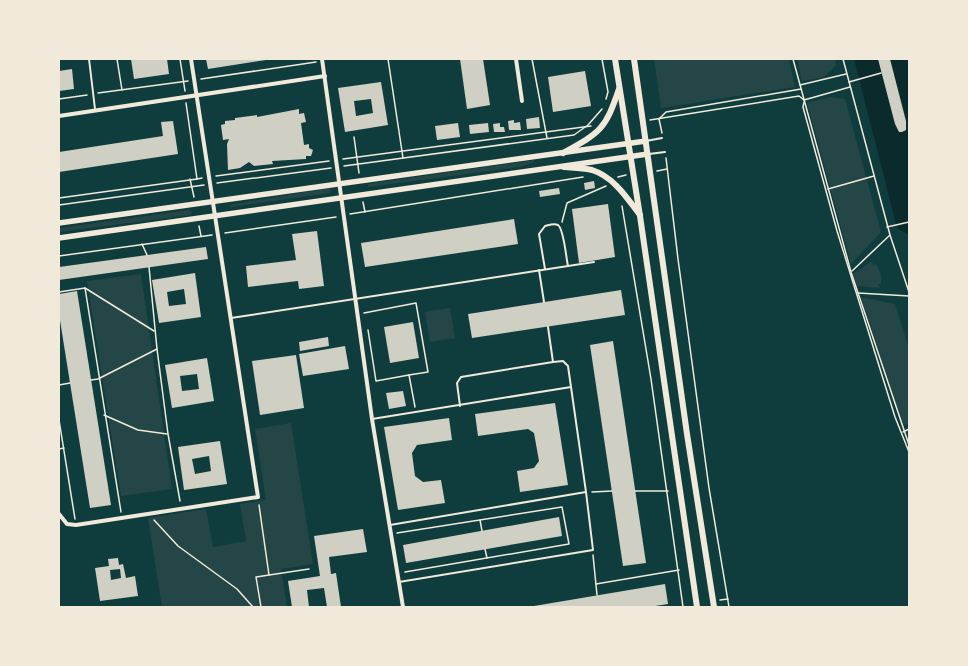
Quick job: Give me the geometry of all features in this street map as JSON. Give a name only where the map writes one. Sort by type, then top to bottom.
[{"type":"main road","points":[[615,59],[640,216],[697,607]]},
{"type":"main road","points":[[634,59],[687,434],[714,607]]},
{"type":"main road","points":[[563,153],[587,140],[602,128],[611,115],[620,88]]},
{"type":"main road","points":[[564,167],[593,170],[608,179],[622,191],[640,216]]},
{"type":"street","points":[[59,514],[67,524],[76,524],[258,497],[191,59]]},
{"type":"street","points":[[322,59],[372,419],[404,607]]},
{"type":"street","points":[[516,59],[522,101]]},
{"type":"street","points":[[59,116],[324,76]]},
{"type":"street","points":[[59,223],[646,141]]},
{"type":"street","points":[[59,238],[648,154]]},
{"type":"lane","points":[[89,59],[95,110]]},
{"type":"lane","points":[[646,141],[662,138]]},
{"type":"lane","points":[[648,154],[665,152]]},
{"type":"lane","points":[[545,269],[540,231],[545,226],[554,224],[560,227],[568,266]]},
{"type":"lane","points":[[231,318],[594,262]]},
{"type":"lane","points":[[539,270],[544,302]]},
{"type":"lane","points":[[548,327],[553,362]]},
{"type":"lane","points":[[399,582],[592,550],[586,492],[568,366],[566,363],[553,362],[461,377],[457,383],[460,406]]},
{"type":"lane","points":[[372,419],[571,387]]},
{"type":"lane","points":[[390,526],[586,492]]},
{"type":"path","points":[[118,59],[122,90]]},
{"type":"path","points":[[180,59],[197,179]]},
{"type":"path","points":[[388,59],[403,158]]},
{"type":"path","points":[[532,59],[547,138]]},
{"type":"path","points":[[59,205],[574,135],[588,125],[605,105],[608,92],[602,59]]},
{"type":"path","points":[[793,59],[850,272]]},
{"type":"path","points":[[843,59],[887,227],[909,292]]},
{"type":"path","points":[[849,82],[881,73]]},
{"type":"path","points":[[800,85],[846,74]]},
{"type":"path","points":[[804,100],[850,87]]},
{"type":"path","points":[[659,119],[666,112],[801,89]]},
{"type":"path","points":[[659,119],[799,96],[804,100]]},
{"type":"path","points":[[804,100],[803,107],[850,272],[909,452]]},
{"type":"path","points":[[659,119],[662,138]]},
{"type":"path","points":[[59,198],[588,125]]},
{"type":"path","points":[[354,137],[360,180]]},
{"type":"path","points":[[665,152],[709,488],[729,607]]},
{"type":"path","points":[[828,189],[874,176]]},
{"type":"path","points":[[59,256],[343,216],[587,177]]},
{"type":"path","points":[[190,179],[195,204]]},
{"type":"path","points":[[560,227],[567,203],[608,185],[603,183]]},
{"type":"path","points":[[362,194],[365,212]]},
{"type":"path","points":[[621,204],[624,208],[631,249],[684,607]]},
{"type":"path","points":[[197,219],[201,236]]},
{"type":"path","points":[[887,227],[909,222]]},
{"type":"path","points":[[850,272],[890,235]]},
{"type":"path","points":[[142,244],[147,255]]},
{"type":"path","points":[[149,267],[156,349],[168,434],[181,509]]},
{"type":"path","points":[[59,292],[85,288],[154,332]]},
{"type":"path","points":[[85,288],[98,379],[122,518]]},
{"type":"path","points":[[857,293],[909,296]]},
{"type":"path","points":[[366,320],[364,312],[416,303],[428,372],[376,381],[367,327]]},
{"type":"path","points":[[91,380],[98,379],[156,349]]},
{"type":"path","points":[[409,375],[416,412]]},
{"type":"path","points":[[59,385],[70,383]]},
{"type":"path","points":[[104,415],[138,430],[168,434]]},
{"type":"path","points":[[59,420],[76,524]]},
{"type":"path","points":[[903,432],[909,429]]},
{"type":"path","points":[[903,432],[909,445]]},
{"type":"path","points":[[59,449],[64,448]]},
{"type":"path","points":[[586,492],[612,491]]},
{"type":"path","points":[[635,491],[668,491]]},
{"type":"path","points":[[258,497],[269,575]]},
{"type":"path","points":[[395,533],[562,506],[569,544],[403,573]]},
{"type":"path","points":[[150,514],[178,546],[237,590],[253,607]]},
{"type":"path","points":[[480,520],[482,531]]},
{"type":"path","points":[[485,549],[487,558]]},
{"type":"path","points":[[592,550],[597,595]]},
{"type":"path","points":[[261,607],[256,577],[309,569]]},
{"type":"path","points":[[596,584],[679,570]]},
{"type":"shaded area","points":[[654,59],[789,59],[795,87],[661,108]]},
{"type":"shaded area","points":[[797,59],[835,59],[836,65],[824,77],[802,81]]},
{"type":"shaded area","points":[[854,59],[909,59],[909,235],[897,228]]},
{"type":"shaded area","points":[[830,97],[845,99],[881,232],[851,264],[807,103]]},
{"type":"shaded area","points":[[535,160],[532,163],[520,167],[368,186],[368,184]]},
{"type":"shaded area","points":[[328,188],[331,190],[329,193],[231,207],[229,205]]},
{"type":"shaded area","points":[[189,210],[192,212],[190,215],[59,232],[59,228]]},
{"type":"shaded area","points":[[872,261],[873,265],[876,264],[881,274],[881,284],[878,284],[880,288],[857,286],[853,274]]},
{"type":"shaded area","points":[[141,274],[172,489],[121,496],[87,281]]},
{"type":"shaded area","points":[[861,297],[895,304],[909,349],[909,424],[903,425]]},
{"type":"shaded area","points":[[450,308],[455,338],[430,342],[425,312]]},
{"type":"shaded area","points":[[291,423],[313,564],[281,569],[287,607],[162,607],[148,518],[206,509],[213,547],[246,541],[240,504],[266,500],[255,429]]},
{"type":"building","points":[[131,59],[167,59],[169,74],[134,79]]},
{"type":"building","points":[[206,59],[265,59],[266,60],[208,69]]},
{"type":"building","points":[[460,59],[483,59],[490,105],[467,109]]},
{"type":"building","points":[[878,59],[890,59],[906,121],[906,130],[902,132],[899,132],[895,124]]},
{"type":"building","points":[[72,69],[74,89],[59,91],[59,71]]},
{"type":"building","points":[[585,71],[591,106],[553,112],[548,77]]},
{"type":"building","points":[[381,82],[388,125],[345,132],[338,88]],"holes":[[[371,99],[373,113],[356,116],[354,101]]]},
{"type":"building","points":[[299,109],[299,114],[304,113],[306,122],[301,123],[304,145],[309,144],[309,148],[313,150],[311,156],[306,156],[306,159],[272,161],[273,164],[254,166],[249,162],[240,168],[228,170],[227,144],[229,139],[223,140],[221,125],[225,124],[225,121],[235,120],[235,118],[257,115],[257,117]]},
{"type":"building","points":[[539,117],[540,128],[527,129],[526,119]]},
{"type":"building","points":[[514,120],[514,123],[520,122],[521,130],[509,130],[508,121]]},
{"type":"building","points":[[173,121],[178,154],[59,172],[59,152],[163,136],[161,122]]},
{"type":"building","points":[[458,123],[460,137],[437,140],[435,126]]},
{"type":"building","points":[[488,123],[489,132],[470,134],[469,125]]},
{"type":"building","points":[[500,123],[500,127],[504,127],[505,132],[494,132],[493,124]]},
{"type":"building","points":[[594,181],[595,188],[585,190],[584,183]]},
{"type":"building","points":[[559,188],[560,194],[540,197],[539,191]]},
{"type":"building","points":[[608,204],[615,257],[579,263],[572,209]]},
{"type":"building","points":[[514,219],[518,244],[365,267],[361,243]]},
{"type":"building","points":[[317,231],[324,286],[299,289],[298,281],[248,287],[246,266],[296,260],[292,234]]},
{"type":"building","points":[[206,247],[208,259],[59,280],[59,267]]},
{"type":"building","points":[[195,273],[201,317],[159,323],[152,280]],"holes":[[[184,289],[186,304],[169,306],[167,292]]]},
{"type":"building","points":[[621,290],[625,315],[472,338],[468,314]]},
{"type":"building","points":[[77,291],[111,505],[90,508],[59,314],[59,294]]},
{"type":"building","points":[[413,322],[419,358],[390,363],[384,327]]},
{"type":"building","points":[[328,337],[329,346],[300,351],[299,342]]},
{"type":"building","points":[[613,341],[646,563],[623,566],[590,345]]},
{"type":"building","points":[[345,346],[349,369],[303,376],[299,354]]},
{"type":"building","points":[[296,355],[304,408],[260,415],[252,361]]},
{"type":"building","points":[[207,358],[214,401],[172,408],[165,365]],"holes":[[[197,374],[199,389],[182,391],[180,376]]]},
{"type":"building","points":[[403,391],[406,406],[389,409],[386,393]]},
{"type":"building","points":[[555,403],[568,485],[520,492],[517,471],[534,468],[539,461],[534,433],[528,429],[478,436],[475,414]]},
{"type":"building","points":[[449,418],[452,440],[417,445],[412,453],[415,476],[423,482],[441,480],[445,503],[398,510],[384,427]]},
{"type":"building","points":[[220,441],[227,484],[184,490],[178,447]],"holes":[[[209,456],[211,471],[195,474],[192,459]]]},
{"type":"building","points":[[559,517],[562,536],[406,563],[403,545]]},
{"type":"building","points":[[363,529],[367,552],[329,557],[331,574],[336,573],[341,607],[327,607],[324,588],[307,590],[309,607],[292,607],[288,581],[320,576],[314,536]]},
{"type":"building","points":[[118,558],[119,565],[123,564],[126,578],[135,576],[138,596],[100,601],[95,568],[109,566],[108,559]],"holes":[[[120,569],[121,578],[111,580],[110,570]]]},
{"type":"building","points":[[665,584],[668,604],[649,607],[528,607]]}]
